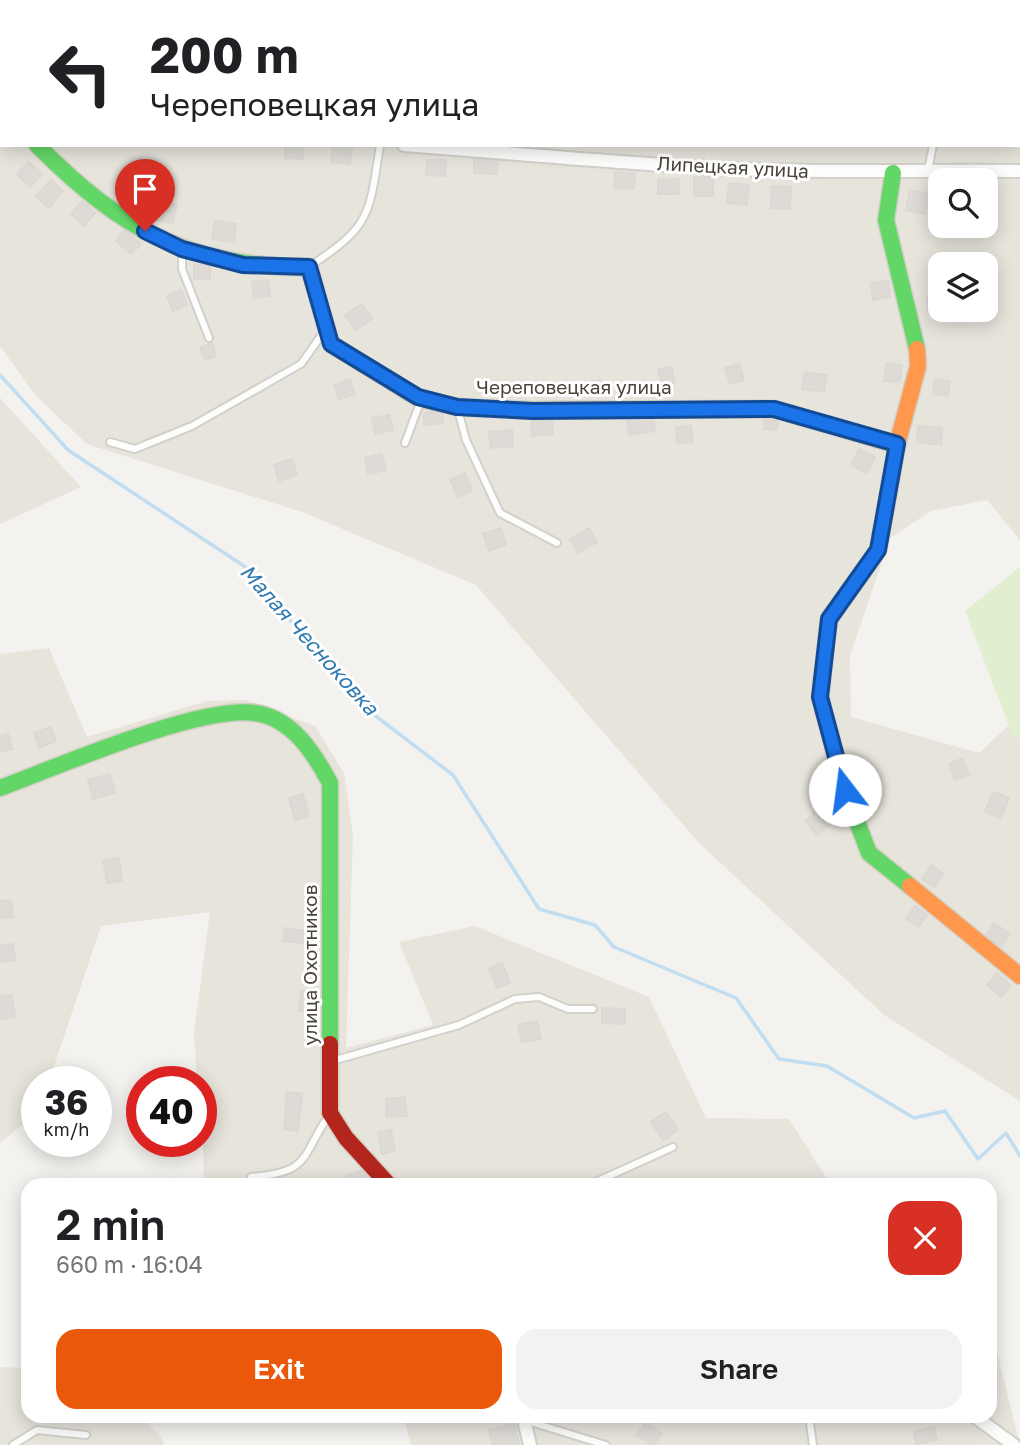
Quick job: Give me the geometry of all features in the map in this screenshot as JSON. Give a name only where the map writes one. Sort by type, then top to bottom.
[{"type":"street","points":[[39,147],[77,187],[127,222],[182,249],[243,265],[309,267]]},
{"type":"street","name":"Липецкая улица","points":[[460,147],[571,151],[731,169],[893,173],[928,170]]},
{"type":"street","name":"Липецкая улица","points":[[998,171],[1020,171]]},
{"type":"street","points":[[893,173],[886,220],[898,280],[916,345],[918,366],[897,444],[878,550],[829,619],[820,697],[845,790],[869,853],[1020,976]]},
{"type":"street","name":"Череповецкая улица","points":[[309,267],[331,344],[422,398],[457,407],[533,411],[774,409],[897,444]]},
{"type":"street","name":"улица Охотников","points":[[0,788],[210,716],[252,712],[277,720],[298,734],[313,751],[330,783],[330,1113]]},
{"type":"street","points":[[330,1113],[346,1138],[383,1178]]},
{"type":"street","points":[[524,1423],[530,1445]]},
{"type":"street","points":[[984,1423],[1014,1445]]},
{"type":"lane","points":[[309,267],[348,241],[361,225],[372,199],[380,147]]},
{"type":"lane","points":[[928,168],[933,147]]},
{"type":"lane","points":[[182,249],[182,269],[209,338]]},
{"type":"lane","points":[[110,442],[135,449],[229,406],[301,364],[327,328]]},
{"type":"lane","points":[[405,443],[422,398]]},
{"type":"lane","points":[[457,407],[466,440],[500,513],[557,544]]},
{"type":"lane","points":[[332,1061],[459,1025],[515,999],[539,997],[568,1009],[593,1009]]},
{"type":"lane","points":[[251,1177],[281,1174],[300,1165],[330,1113]]},
{"type":"lane","points":[[604,1178],[673,1147]]},
{"type":"lane","points":[[538,1423],[606,1445]]},
{"type":"lane","points":[[810,1423],[813,1445]]},
{"type":"lane","points":[[13,1445],[37,1430],[86,1435]]},
{"type":"shaded area","points":[[0,147],[1020,147],[1020,540],[987,500],[931,511],[890,538],[850,656],[851,717],[979,753],[1009,725],[1013,736],[1020,737],[1020,1101],[884,1015],[699,843],[476,585],[302,512],[87,444],[36,396],[0,346]]},
{"type":"shaded area","points":[[0,398],[81,487],[0,524]]},
{"type":"shaded area","points":[[49,648],[87,737],[207,701],[246,700],[315,726],[344,773],[353,836],[346,1048],[433,1025],[399,942],[475,926],[649,997],[706,1118],[789,1119],[827,1178],[204,1178],[203,1157],[217,1157],[217,1066],[196,1066],[194,1033],[210,912],[101,926],[54,1066],[21,1066],[21,1126],[0,1143],[0,654]]},
{"type":"shaded area","points":[[997,1352],[1020,1445],[411,1445],[405,1423],[997,1423]]},
{"type":"shaded area","points":[[0,1367],[21,1368],[21,1423],[147,1423],[162,1438],[164,1445],[0,1445]]},
{"type":"green space","points":[[1020,567],[1020,737],[1013,736],[965,611]]},
{"type":"building","points":[[285,147],[303,147],[303,159],[285,158]]},
{"type":"building","points":[[333,147],[352,147],[350,164],[331,162]]},
{"type":"building","points":[[474,157],[498,158],[497,174],[474,173]]},
{"type":"building","points":[[427,160],[446,160],[445,176],[426,175]]},
{"type":"building","points":[[29,162],[42,174],[30,187],[17,174]]},
{"type":"building","points":[[615,172],[635,173],[634,189],[614,188]]},
{"type":"building","points":[[694,177],[713,177],[713,196],[694,196]]},
{"type":"building","points":[[679,179],[679,194],[658,194],[658,180]]},
{"type":"building","points":[[51,180],[63,191],[49,208],[36,197]]},
{"type":"building","points":[[729,183],[749,185],[747,205],[727,203]]},
{"type":"building","points":[[772,186],[791,187],[790,209],[771,208]]},
{"type":"building","points":[[910,190],[928,194],[925,214],[906,210]]},
{"type":"building","points":[[82,201],[95,213],[84,226],[71,214]]},
{"type":"building","points":[[162,201],[177,205],[172,224],[157,220]]},
{"type":"building","points":[[215,221],[236,224],[234,242],[212,239]]},
{"type":"building","points":[[125,230],[141,244],[131,254],[116,241]]},
{"type":"building","points":[[194,265],[210,265],[210,279],[194,279]]},
{"type":"building","points":[[268,280],[270,296],[254,298],[252,282]]},
{"type":"building","points":[[888,281],[890,297],[873,300],[871,283]]},
{"type":"building","points":[[181,290],[187,304],[173,311],[167,296]]},
{"type":"building","points":[[362,304],[372,319],[355,330],[345,315]]},
{"type":"building","points":[[212,343],[216,356],[205,360],[200,347]]},
{"type":"building","points":[[886,363],[902,365],[900,382],[884,381]]},
{"type":"building","points":[[739,364],[744,380],[730,384],[725,368]]},
{"type":"building","points":[[672,367],[674,383],[661,385],[658,369]]},
{"type":"building","points":[[805,372],[827,375],[824,392],[802,389]]},
{"type":"building","points":[[350,379],[355,394],[339,399],[334,385]]},
{"type":"building","points":[[935,379],[950,381],[948,396],[933,394]]},
{"type":"building","points":[[601,380],[602,391],[589,392],[588,381]]},
{"type":"building","points":[[442,411],[443,423],[424,425],[424,413]]},
{"type":"building","points":[[652,414],[655,431],[629,435],[627,418]]},
{"type":"building","points":[[389,415],[393,430],[375,434],[372,418]]},
{"type":"building","points":[[552,418],[553,434],[532,436],[531,419]]},
{"type":"building","points":[[764,419],[778,420],[777,430],[764,429]]},
{"type":"building","points":[[691,426],[693,442],[677,443],[676,427]]},
{"type":"building","points":[[918,426],[942,428],[941,445],[917,442]]},
{"type":"building","points":[[512,430],[513,446],[491,448],[489,432]]},
{"type":"building","points":[[859,449],[875,457],[867,473],[851,465]]},
{"type":"building","points":[[382,454],[386,470],[368,474],[365,458]]},
{"type":"building","points":[[292,459],[297,475],[279,481],[274,465]]},
{"type":"building","points":[[465,473],[472,491],[458,497],[450,479]]},
{"type":"building","points":[[501,528],[506,545],[489,551],[483,534]]},
{"type":"building","points":[[589,528],[597,542],[578,553],[570,539]]},
{"type":"building","points":[[51,727],[56,741],[39,748],[34,733]]},
{"type":"building","points":[[8,734],[12,749],[0,752],[0,736]]},
{"type":"building","points":[[963,758],[969,775],[955,780],[949,764]]},
{"type":"building","points":[[110,774],[115,793],[93,799],[88,780]]},
{"type":"building","points":[[993,792],[1009,798],[1001,818],[985,812]]},
{"type":"building","points":[[303,794],[309,816],[295,820],[289,798]]},
{"type":"building","points":[[816,811],[828,826],[817,835],[805,821]]},
{"type":"building","points":[[119,858],[122,881],[107,883],[103,860]]},
{"type":"building","points":[[932,865],[943,873],[934,887],[922,879]]},
{"type":"building","points":[[306,892],[321,892],[322,911],[306,911]]},
{"type":"building","points":[[11,900],[13,917],[0,918],[0,901]]},
{"type":"building","points":[[915,906],[927,915],[919,927],[906,918]]},
{"type":"building","points":[[994,923],[1010,934],[1001,946],[986,935]]},
{"type":"building","points":[[285,928],[310,931],[308,944],[283,941]]},
{"type":"building","points":[[13,944],[15,960],[0,962],[0,946]]},
{"type":"building","points":[[502,963],[510,983],[497,988],[489,968]]},
{"type":"building","points":[[997,973],[1011,986],[1001,997],[987,985]]},
{"type":"building","points":[[301,991],[317,992],[315,1013],[299,1011]]},
{"type":"building","points":[[12,995],[15,1017],[0,1019],[0,996]]},
{"type":"building","points":[[602,1008],[625,1009],[625,1024],[602,1023]]},
{"type":"building","points":[[537,1021],[541,1039],[522,1042],[518,1025]]},
{"type":"building","points":[[287,1092],[302,1094],[298,1131],[284,1129]]},
{"type":"building","points":[[405,1097],[407,1116],[387,1117],[386,1099]]},
{"type":"building","points":[[666,1112],[678,1130],[663,1140],[651,1122]]},
{"type":"building","points":[[391,1130],[395,1151],[382,1154],[378,1133]]},
{"type":"building","points":[[363,1170],[366,1178],[346,1178]]},
{"type":"building","points":[[645,1423],[662,1434],[653,1445],[636,1435]]},
{"type":"building","points":[[514,1424],[519,1444],[493,1445],[489,1430]]},
{"type":"building","points":[[934,1427],[937,1440],[916,1444],[914,1432]]},
{"type":"waterway","name":"Малая Чесноковка","points":[[0,375],[68,450],[247,568],[360,704],[453,775],[539,909],[595,925],[614,947],[736,998],[779,1059],[827,1066],[914,1118],[945,1111],[978,1159],[1006,1133],[1020,1156]]},
{"type":"traffic: fast","points":[[39,147],[98,200],[159,238],[192,251],[227,260],[309,267],[331,344],[418,398],[457,407],[522,410]]},
{"type":"traffic: fast","points":[[893,173],[886,220],[917,349]]},
{"type":"traffic: fast","points":[[897,445],[878,550],[829,619],[820,697],[845,790],[869,853],[910,886]]},
{"type":"traffic: fast","points":[[0,788],[128,740],[200,718],[230,713],[255,713],[268,716],[291,729],[317,760],[330,783],[330,1044]]},
{"type":"traffic: slow","points":[[522,410],[774,409],[897,445],[918,366],[917,349]]},
{"type":"traffic: slow","points":[[910,886],[1020,976]]},
{"type":"traffic: jam","points":[[330,1044],[330,1113],[346,1138],[383,1178]]},
{"type":"route","points":[[145,231],[182,249],[243,265],[309,267],[331,344],[418,397],[457,407],[533,411],[774,409],[897,444],[878,550],[829,619],[820,697],[845,790]]}]
